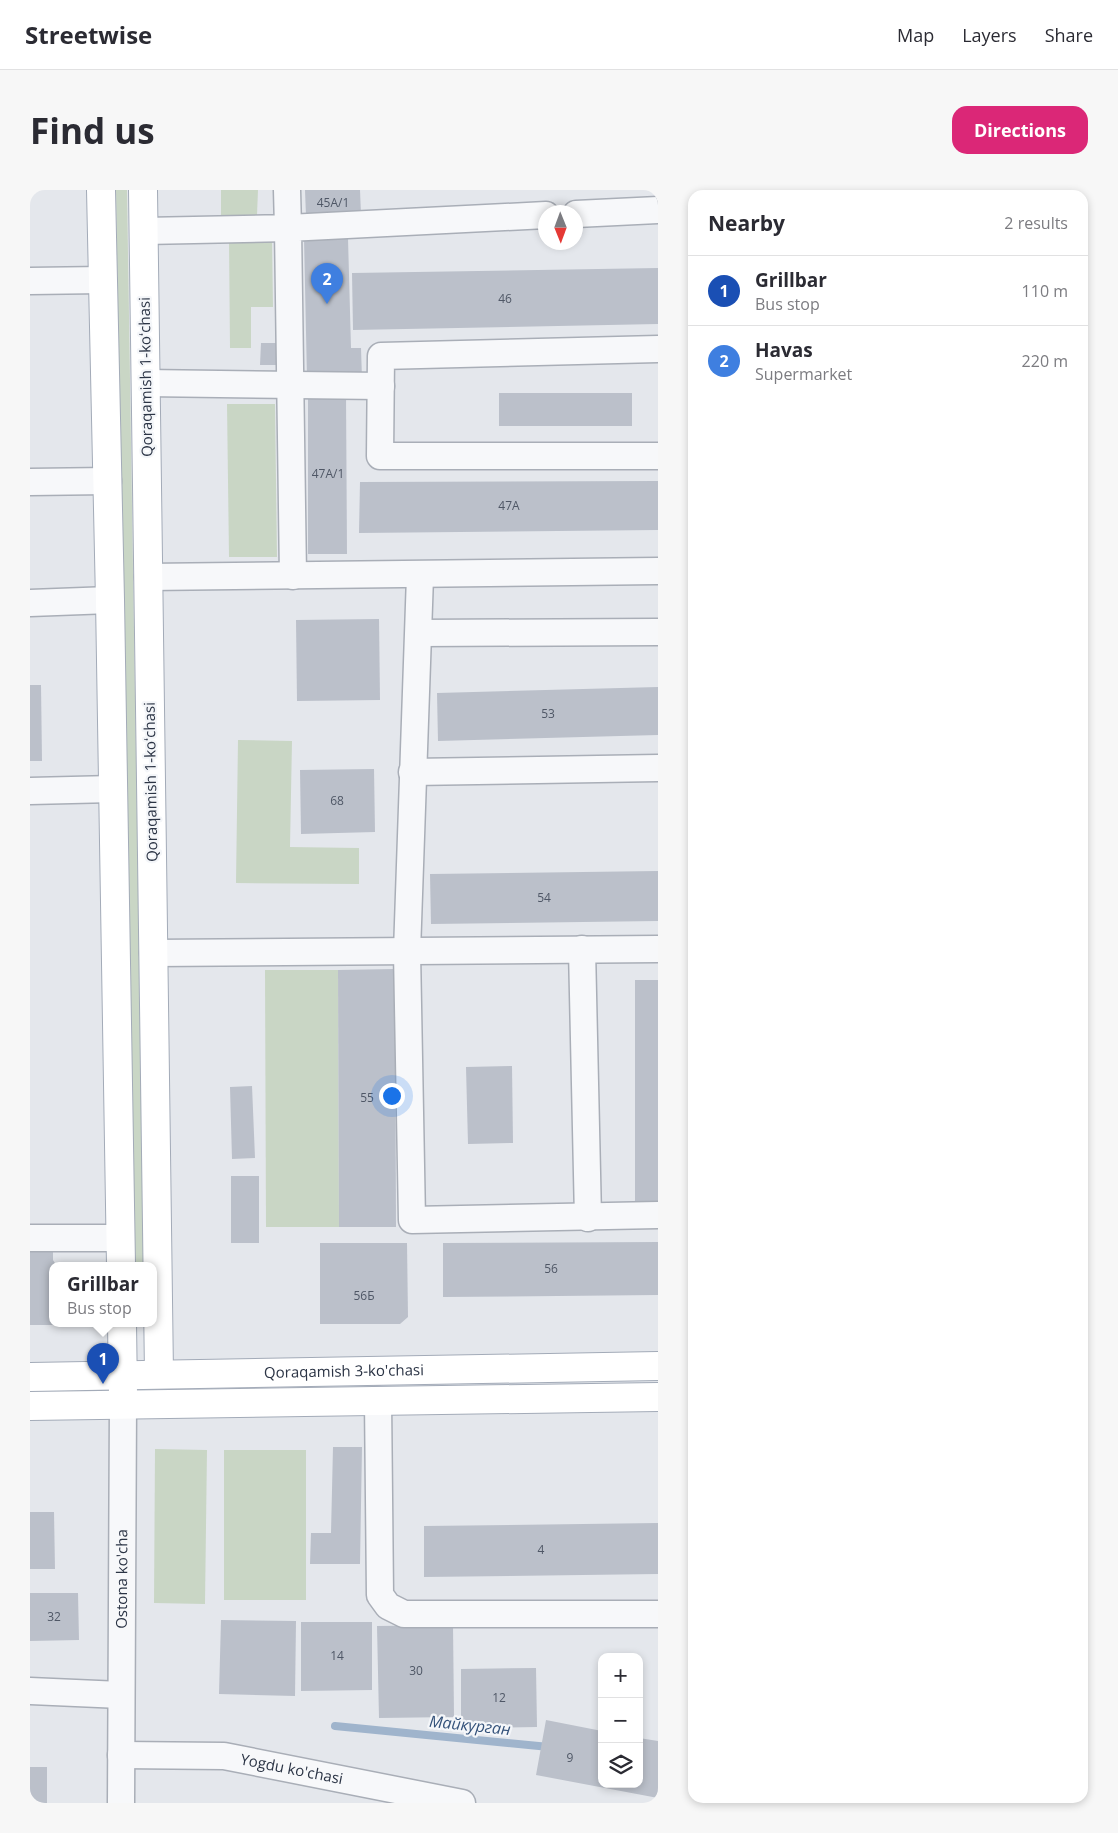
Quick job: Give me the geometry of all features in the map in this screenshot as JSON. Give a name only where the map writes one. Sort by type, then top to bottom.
[{"type":"main road","points":[[101,190],[114,789],[121,1262]]},
{"type":"main road","name":"Qoraqamish 1-koʻchasi","points":[[143,190],[159,1374]]},
{"type":"main road","points":[[122,1327],[123,1404]]},
{"type":"main road","name":"Qoraqamish 3-ko'chasi","points":[[30,1377],[658,1366]]},
{"type":"main road","points":[[123,1404],[159,1374]]},
{"type":"main road","name":"Qoraqamish 3-ko'chasi","points":[[30,1406],[658,1396]]},
{"type":"street","points":[[287,190],[293,576]]},
{"type":"street","points":[[583,214],[658,210]]},
{"type":"street","points":[[144,231],[288,228],[538,215]]},
{"type":"street","points":[[30,282],[103,280]]},
{"type":"street","points":[[658,349],[381,356],[380,456],[658,456]]},
{"type":"street","points":[[146,383],[381,386]]},
{"type":"street","points":[[30,482],[108,481]]},
{"type":"street","points":[[148,578],[420,576],[658,571]]},
{"type":"street","points":[[420,576],[407,952],[412,1220],[658,1216]]},
{"type":"street","points":[[30,603],[110,600]]},
{"type":"street","points":[[419,633],[658,632]]},
{"type":"street","points":[[412,772],[658,768]]},
{"type":"street","points":[[30,791],[114,789]]},
{"type":"street","points":[[582,949],[588,1218]]},
{"type":"street","points":[[153,953],[658,949]]},
{"type":"street","points":[[30,1238],[120,1238]]},
{"type":"street","points":[[378,1400],[380,1595],[388,1606],[404,1614],[658,1614]]},
{"type":"street","name":"Ostona ko'cha","points":[[121,1803],[123,1404]]},
{"type":"street","points":[[30,1691],[121,1695]]},
{"type":"street","name":"Yogdu ko'chasi","points":[[120,1756],[224,1756],[462,1803]]},
{"type":"green space","points":[[116,190],[127,190],[144,1262],[133,1262]]},
{"type":"green space","points":[[221,190],[258,190],[257,215],[221,215]]},
{"type":"green space","points":[[229,239],[272,239],[273,307],[251,307],[251,348],[230,348]]},
{"type":"green space","points":[[227,404],[275,404],[277,557],[229,557]]},
{"type":"green space","points":[[238,740],[292,741],[290,847],[359,848],[359,884],[236,883]]},
{"type":"green space","points":[[265,970],[338,970],[339,1227],[266,1227]]},
{"type":"green space","points":[[155,1449],[207,1450],[205,1604],[154,1603]]},
{"type":"green space","points":[[224,1450],[306,1450],[306,1600],[224,1600]]},
{"type":"building","points":[[305,190],[360,190],[361,215],[306,216]]},
{"type":"building","points":[[304,238],[348,238],[351,348],[361,348],[362,379],[307,379]]},
{"type":"building","points":[[658,268],[658,324],[353,330],[352,273]]},
{"type":"building","points":[[261,343],[281,343],[281,365],[260,365]]},
{"type":"building","points":[[499,393],[632,393],[632,426],[499,426]]},
{"type":"building","points":[[308,394],[346,394],[347,554],[308,554]]},
{"type":"building","points":[[658,481],[658,530],[359,533],[360,482]]},
{"type":"building","points":[[379,619],[380,700],[297,701],[296,620]]},
{"type":"building","points":[[30,685],[41,685],[42,761],[30,761]]},
{"type":"building","points":[[658,687],[658,735],[438,741],[437,693]]},
{"type":"building","points":[[374,769],[375,832],[301,834],[300,770]]},
{"type":"building","points":[[658,871],[658,921],[431,924],[430,874]]},
{"type":"building","points":[[395,969],[396,1227],[339,1227],[338,970]]},
{"type":"building","points":[[635,980],[658,980],[658,1206],[635,1206]]},
{"type":"building","points":[[512,1066],[513,1143],[468,1144],[466,1067]]},
{"type":"building","points":[[252,1086],[255,1158],[232,1159],[230,1087]]},
{"type":"building","points":[[231,1176],[259,1176],[259,1243],[231,1243]]},
{"type":"building","points":[[53,1241],[54,1262],[49,1262],[49,1325],[30,1325],[30,1242]]},
{"type":"building","points":[[658,1242],[658,1295],[443,1297],[443,1243]]},
{"type":"building","points":[[320,1243],[407,1243],[408,1317],[400,1324],[320,1324]]},
{"type":"building","points":[[333,1447],[362,1447],[360,1564],[310,1564],[311,1533],[331,1533]]},
{"type":"building","points":[[30,1512],[54,1512],[55,1569],[30,1569]]},
{"type":"building","points":[[658,1523],[658,1574],[424,1577],[424,1526]]},
{"type":"building","points":[[30,1593],[78,1593],[79,1640],[30,1641]]},
{"type":"building","points":[[221,1620],[296,1621],[295,1696],[219,1694]]},
{"type":"building","points":[[301,1622],[372,1622],[372,1690],[301,1691]]},
{"type":"building","points":[[453,1625],[454,1717],[379,1718],[377,1626]]},
{"type":"building","points":[[536,1668],[537,1727],[461,1728],[461,1669]]},
{"type":"building","points":[[546,1720],[598,1730],[598,1787],[536,1775]]},
{"type":"building","points":[[643,1739],[658,1741],[658,1798],[605,1788],[643,1788]]},
{"type":"building","points":[[30,1767],[47,1767],[47,1803],[30,1803]]},
{"type":"waterway","name":"Майкурган","points":[[335,1726],[549,1747]]},
{"type":"place","name":"Havas","points":[[327,304]]},
{"type":"place","name":"Grillbar","points":[[103,1384]]}]
